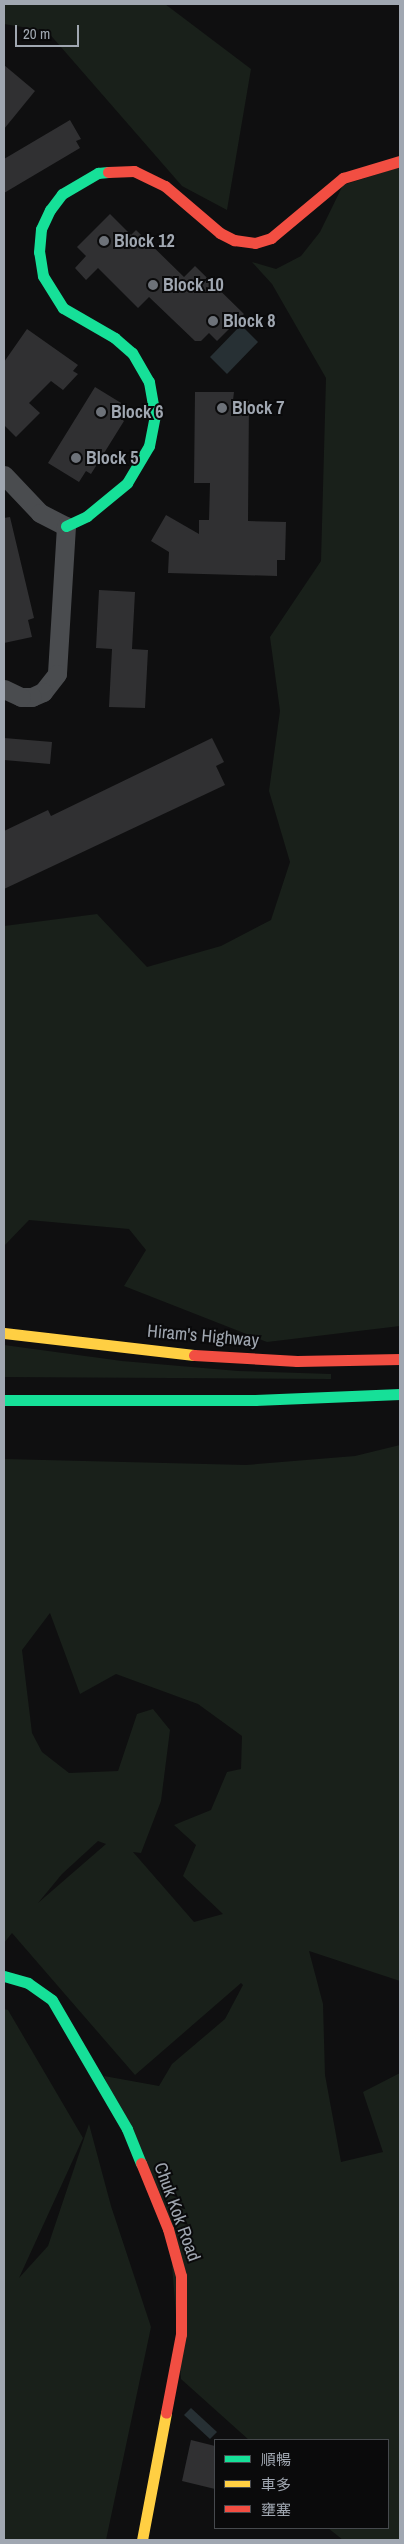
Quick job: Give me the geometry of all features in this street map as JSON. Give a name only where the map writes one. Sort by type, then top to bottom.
[{"type":"street","points":[[66,526],[87,516],[128,483],[149,446],[155,416],[149,382],[132,353],[114,338],[72,315],[48,288],[40,264],[40,240],[45,219],[62,194],[98,173],[134,171],[165,186],[220,233],[234,240],[255,243],[271,238],[343,178],[400,160]]},
{"type":"street","points":[[4,475],[40,513],[66,526]]},
{"type":"street","points":[[4,689],[20,697],[32,697],[43,692],[57,674],[66,526]]},
{"type":"street","name":"Hiram's Highway","points":[[4,1333],[205,1356],[297,1361],[400,1359]]},
{"type":"street","points":[[4,1400],[255,1400],[400,1394]]},
{"type":"street","name":"Chuk Kok Road","points":[[4,1976],[28,1982],[52,2000],[127,2129],[168,2230],[181,2276],[180,2334],[142,2540]]},
{"type":"shaded area","points":[[4,4],[165,4],[251,69],[227,210],[182,186],[47,31],[4,24]]},
{"type":"shaded area","points":[[400,167],[400,1326],[267,1342],[124,1286],[146,1250],[129,1229],[29,1220],[4,1246],[4,926],[97,914],[147,967],[221,946],[271,920],[290,862],[269,791],[280,711],[270,637],[321,561],[326,378],[272,284],[252,262],[276,269],[301,256],[320,232],[343,185]]},
{"type":"shaded area","points":[[241,325],[258,342],[227,374],[210,357]]},
{"type":"shaded area","points":[[4,1345],[122,1361],[238,1371],[331,1374],[331,1379],[4,1377]]},
{"type":"shaded area","points":[[400,1445],[400,1981],[309,1951],[323,2004],[325,2075],[341,2162],[383,2152],[363,2092],[400,2073],[400,2540],[343,2540],[329,2529],[389,2529],[389,2439],[248,2439],[181,2379],[169,2227],[104,2076],[159,2086],[172,2064],[225,2019],[243,1985],[241,1983],[135,2075],[12,1933],[4,1943],[4,1459],[246,1465],[355,1456]],"holes":[[[50,1613],[80,1694],[116,1674],[198,1704],[242,1736],[241,1769],[227,1772],[211,1810],[174,1825],[196,1845],[183,1876],[223,1914],[194,1922],[133,1852],[141,1853],[161,1801],[170,1730],[153,1709],[137,1714],[118,1771],[69,1773],[42,1752],[32,1733],[22,1650]],[[98,1841],[106,1844],[38,1903],[62,1874]]]},
{"type":"shaded area","points":[[4,2009],[8,2010],[83,2138],[19,2278],[48,2246],[89,2124],[111,2206],[151,2327],[106,2540],[4,2540]]},
{"type":"shaded area","points":[[191,2408],[217,2432],[210,2439],[184,2415]]},
{"type":"building","points":[[4,65],[35,91],[4,129]]},
{"type":"building","points":[[70,120],[81,139],[76,141],[80,148],[4,193],[4,159]]},
{"type":"building","points":[[110,214],[131,235],[136,230],[184,277],[195,266],[244,314],[217,341],[209,333],[201,341],[195,341],[149,297],[138,308],[98,268],[86,280],[75,268],[86,256],[77,247]]},
{"type":"building","points":[[27,329],[78,365],[73,371],[78,374],[63,390],[51,381],[29,403],[40,413],[16,437],[4,425],[4,362]]},
{"type":"building","points":[[95,387],[126,406],[119,417],[124,421],[91,474],[86,471],[79,482],[48,463]]},
{"type":"building","points":[[195,392],[234,392],[233,400],[249,401],[248,521],[286,522],[285,560],[277,560],[277,576],[168,573],[169,552],[151,541],[166,515],[199,534],[199,520],[209,520],[210,483],[194,483]]},
{"type":"building","points":[[10,517],[34,618],[28,620],[32,637],[4,643],[4,518]]},
{"type":"building","points":[[99,590],[135,592],[132,649],[148,650],[145,708],[109,707],[112,649],[96,648]]},
{"type":"building","points":[[4,738],[52,742],[50,764],[4,760]]},
{"type":"building","points":[[212,738],[224,762],[216,766],[225,785],[4,889],[4,831],[48,810],[51,816]]},
{"type":"building","points":[[191,2440],[214,2446],[214,2489],[182,2481]]},
{"type":"traffic: fast","points":[[66,526],[87,516],[127,483],[149,446],[155,416],[149,382],[132,353],[115,338],[63,308],[43,276],[39,252],[41,229],[50,210],[62,194],[98,173],[108,172]]},
{"type":"traffic: fast","points":[[4,1400],[255,1400],[400,1394]]},
{"type":"traffic: fast","points":[[4,1976],[28,1983],[52,2000],[127,2129],[141,2163]]},
{"type":"traffic: slow","points":[[4,1333],[194,1355]]},
{"type":"traffic: slow","points":[[142,2540],[166,2413]]},
{"type":"traffic: jam","points":[[108,172],[134,171],[165,186],[220,233],[234,240],[255,243],[271,238],[343,178],[400,161]]},
{"type":"traffic: jam","points":[[194,1355],[297,1361],[400,1359]]},
{"type":"traffic: jam","points":[[141,2163],[168,2229],[181,2276],[181,2334],[166,2413]]},
{"type":"place","name":"Block 12","points":[[104,241]]},
{"type":"place","name":"Block 10","points":[[153,285]]},
{"type":"place","name":"Block 8","points":[[213,321]]},
{"type":"place","name":"Block 7","points":[[222,408]]},
{"type":"place","name":"Block 6","points":[[101,412]]},
{"type":"place","name":"Block 5","points":[[76,458]]}]
